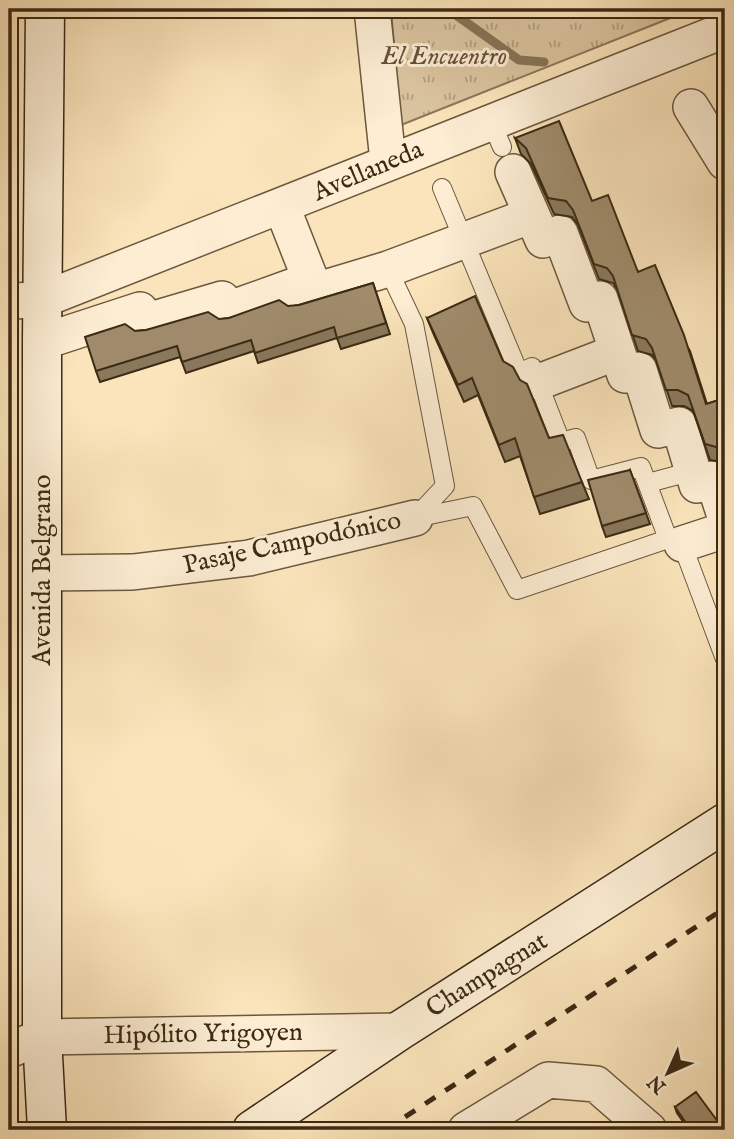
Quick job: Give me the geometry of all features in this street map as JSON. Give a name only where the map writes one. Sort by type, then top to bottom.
[{"type":"main road","name":"Avenida Belgrano","points":[[45,9],[25,301],[41,342],[42,573],[26,1043],[47,1130]]},
{"type":"main road","name":"Champagnat","points":[[252,1130],[399,1031],[725,824]]},
{"type":"street","points":[[372,9],[388,161]]},
{"type":"street","name":"Avellaneda","points":[[25,301],[282,207],[388,161],[435,170],[502,147],[668,54],[725,30]]},
{"type":"street","points":[[668,54],[689,101],[725,162]]},
{"type":"street","points":[[502,147],[542,240],[560,233],[587,304],[600,299],[625,375],[639,370],[658,430],[679,425],[698,485],[713,479],[725,516]]},
{"type":"street","points":[[282,207],[315,291]]},
{"type":"street","points":[[41,342],[140,310],[144,322],[222,299],[227,310],[294,286],[297,297],[388,269],[532,215]]},
{"type":"street","points":[[539,382],[617,352]]},
{"type":"street","name":"Pasaje Campodónico","points":[[42,573],[133,572],[236,560],[415,518]]},
{"type":"street","points":[[675,541],[725,530]]},
{"type":"street","name":"Hipólito Yrigoyen","points":[[26,1043],[399,1031]]},
{"type":"street","points":[[466,1130],[548,1080],[596,1084],[649,1130]]},
{"type":"lane","points":[[435,170],[462,242],[519,373],[532,367],[561,442],[576,438],[591,480],[641,467],[725,659]]},
{"type":"lane","points":[[388,269],[414,324],[445,486],[415,518]]},
{"type":"lane","points":[[648,483],[690,458]]},
{"type":"lane","points":[[415,518],[473,506],[517,590],[675,541]]},
{"type":"green space","name":"El Encuentro","points":[[391,9],[693,9],[401,125]]},
{"type":"building","points":[[559,121],[592,201],[608,195],[638,272],[655,265],[684,335],[706,404],[725,398],[725,455],[720,448],[705,444],[688,395],[678,390],[666,390],[652,348],[646,339],[632,335],[613,276],[607,268],[594,264],[573,210],[566,201],[548,198],[526,148],[515,138]]},
{"type":"building","points":[[373,283],[386,323],[337,338],[334,327],[255,353],[251,340],[182,362],[177,346],[96,371],[85,337],[125,324],[135,331],[146,330],[208,312],[219,319],[229,318],[279,300],[288,306],[299,305]]},
{"type":"building","points":[[475,296],[503,361],[513,367],[520,380],[527,384],[549,438],[563,435],[582,482],[534,497],[515,438],[499,445],[472,378],[458,385],[427,318]]},
{"type":"building","points":[[630,470],[646,513],[602,526],[588,480]]},
{"type":"building","points":[[696,1092],[724,1130],[691,1130],[675,1107]]},
{"type":"waterway","points":[[453,9],[456,15],[519,60],[544,62]]},
{"type":"railway","points":[[385,1130],[725,908]]}]
